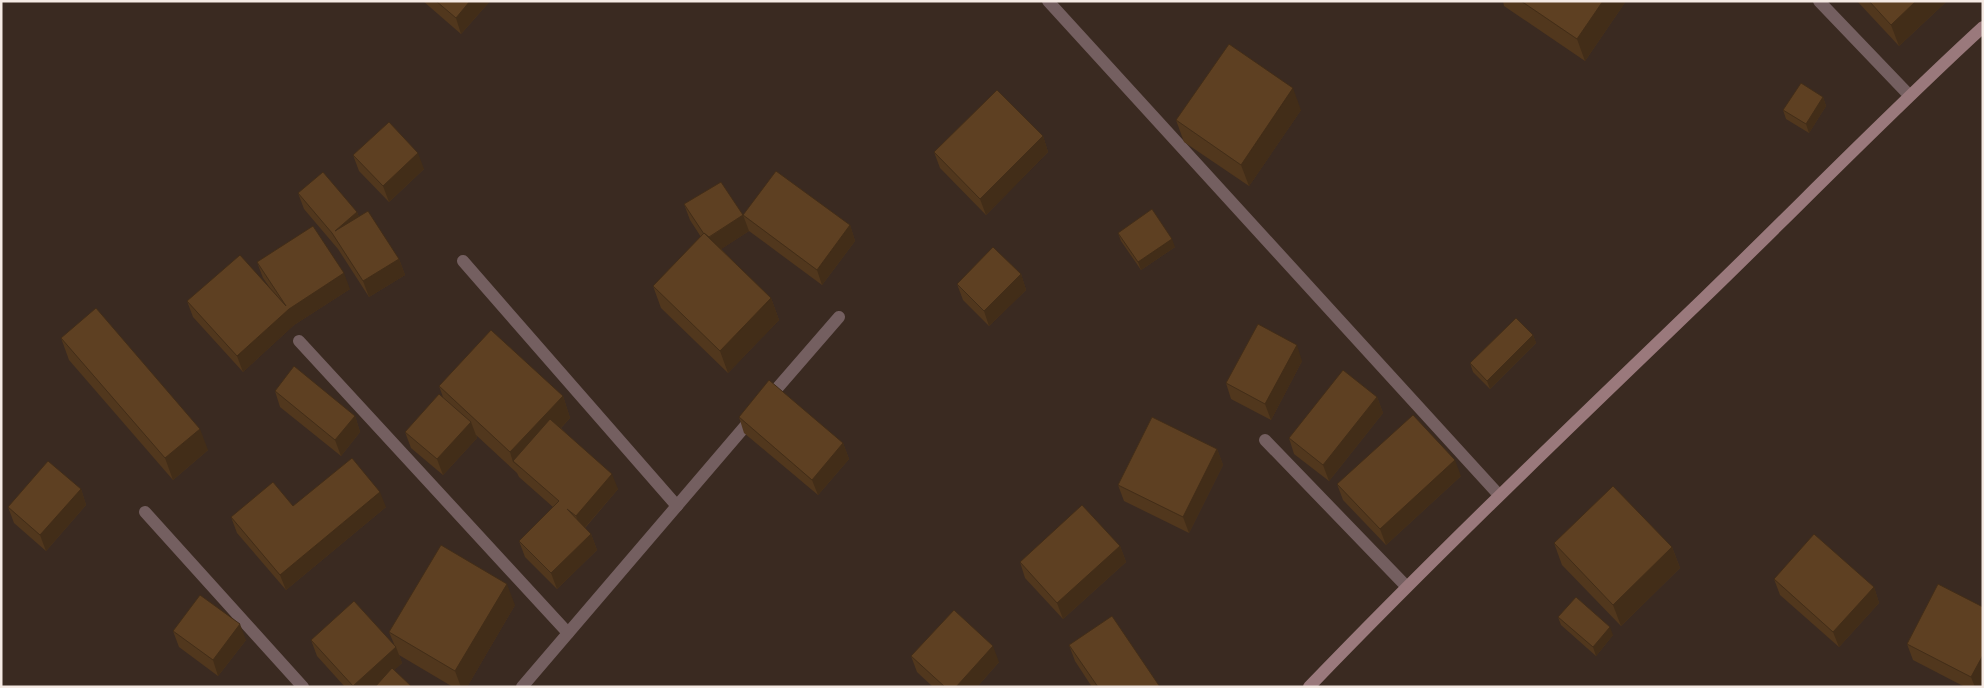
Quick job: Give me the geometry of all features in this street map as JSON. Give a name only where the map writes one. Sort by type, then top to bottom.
[{"type":"street","points":[[1048,1],[1499,495]]},
{"type":"street","points":[[1819,1],[1909,95]]},
{"type":"street","points":[[1309,687],[1406,586],[1706,296],[1909,95],[1983,27]]},
{"type":"street","points":[[463,261],[677,506]]},
{"type":"street","points":[[522,687],[839,317]]},
{"type":"street","points":[[299,341],[568,633]]},
{"type":"street","points":[[1265,440],[1406,586]]},
{"type":"street","points":[[145,512],[303,687]]},
{"type":"building","points":[[436,1],[470,1],[456,18]]},
{"type":"building","points":[[1521,1],[1603,1],[1577,39]]},
{"type":"building","points":[[1869,1],[1916,1],[1891,25]]},
{"type":"building","points":[[1229,44],[1293,88],[1241,165],[1176,120]]},
{"type":"building","points":[[1801,83],[1823,97],[1806,124],[1783,110]]},
{"type":"building","points":[[997,90],[1043,136],[980,199],[934,152]]},
{"type":"building","points":[[389,122],[418,153],[383,186],[353,155]]},
{"type":"building","points":[[776,171],[850,225],[817,270],[743,215]]},
{"type":"building","points":[[323,172],[357,212],[335,231],[368,211],[399,259],[363,281],[332,233],[298,193]]},
{"type":"building","points":[[721,182],[743,215],[709,237],[704,234],[684,204]]},
{"type":"building","points":[[1152,209],[1172,239],[1138,262],[1118,233]]},
{"type":"building","points":[[313,226],[344,273],[289,309],[237,356],[187,301],[240,255],[286,306],[257,262]]},
{"type":"building","points":[[704,233],[771,298],[720,351],[653,286]]},
{"type":"building","points":[[993,247],[1021,274],[984,311],[957,284]]},
{"type":"building","points":[[96,308],[200,429],[165,458],[61,338]]},
{"type":"building","points":[[1516,318],[1533,335],[1487,381],[1470,363]]},
{"type":"building","points":[[1258,324],[1297,345],[1265,404],[1226,383]]},
{"type":"building","points":[[491,330],[563,396],[510,452],[439,386]]},
{"type":"building","points":[[294,366],[355,416],[335,440],[275,391]]},
{"type":"building","points":[[1343,370],[1377,397],[1323,465],[1289,438]]},
{"type":"building","points":[[769,380],[843,443],[812,480],[739,417]]},
{"type":"building","points":[[439,394],[471,422],[437,459],[405,432]]},
{"type":"building","points":[[1413,415],[1455,460],[1380,529],[1337,484]]},
{"type":"building","points":[[1152,417],[1217,449],[1183,517],[1118,485]]},
{"type":"building","points":[[550,419],[612,474],[576,516],[567,509],[591,534],[551,573],[519,541],[559,501],[513,461]]},
{"type":"building","points":[[352,458],[380,492],[280,575],[231,517],[273,482],[293,506]]},
{"type":"building","points":[[48,461],[81,489],[40,535],[8,507]]},
{"type":"building","points":[[1613,486],[1672,547],[1613,605],[1554,543]]},
{"type":"building","points":[[1082,505],[1120,546],[1057,603],[1020,562]]},
{"type":"building","points":[[1814,534],[1874,587],[1833,632],[1774,579]]},
{"type":"building","points":[[441,545],[507,584],[455,671],[389,632]]},
{"type":"building","points":[[1938,584],[1983,607],[1983,655],[1971,677],[1907,644]]},
{"type":"building","points":[[200,595],[240,624],[213,660],[173,631]]},
{"type":"building","points":[[1576,597],[1610,627],[1593,647],[1558,617]]},
{"type":"building","points":[[354,601],[396,647],[353,686],[311,640]]},
{"type":"building","points":[[954,610],[993,646],[956,687],[945,687],[911,656]]},
{"type":"building","points":[[1112,616],[1160,687],[1098,687],[1069,645]]},
{"type":"building","points":[[392,668],[412,687],[375,687]]}]
